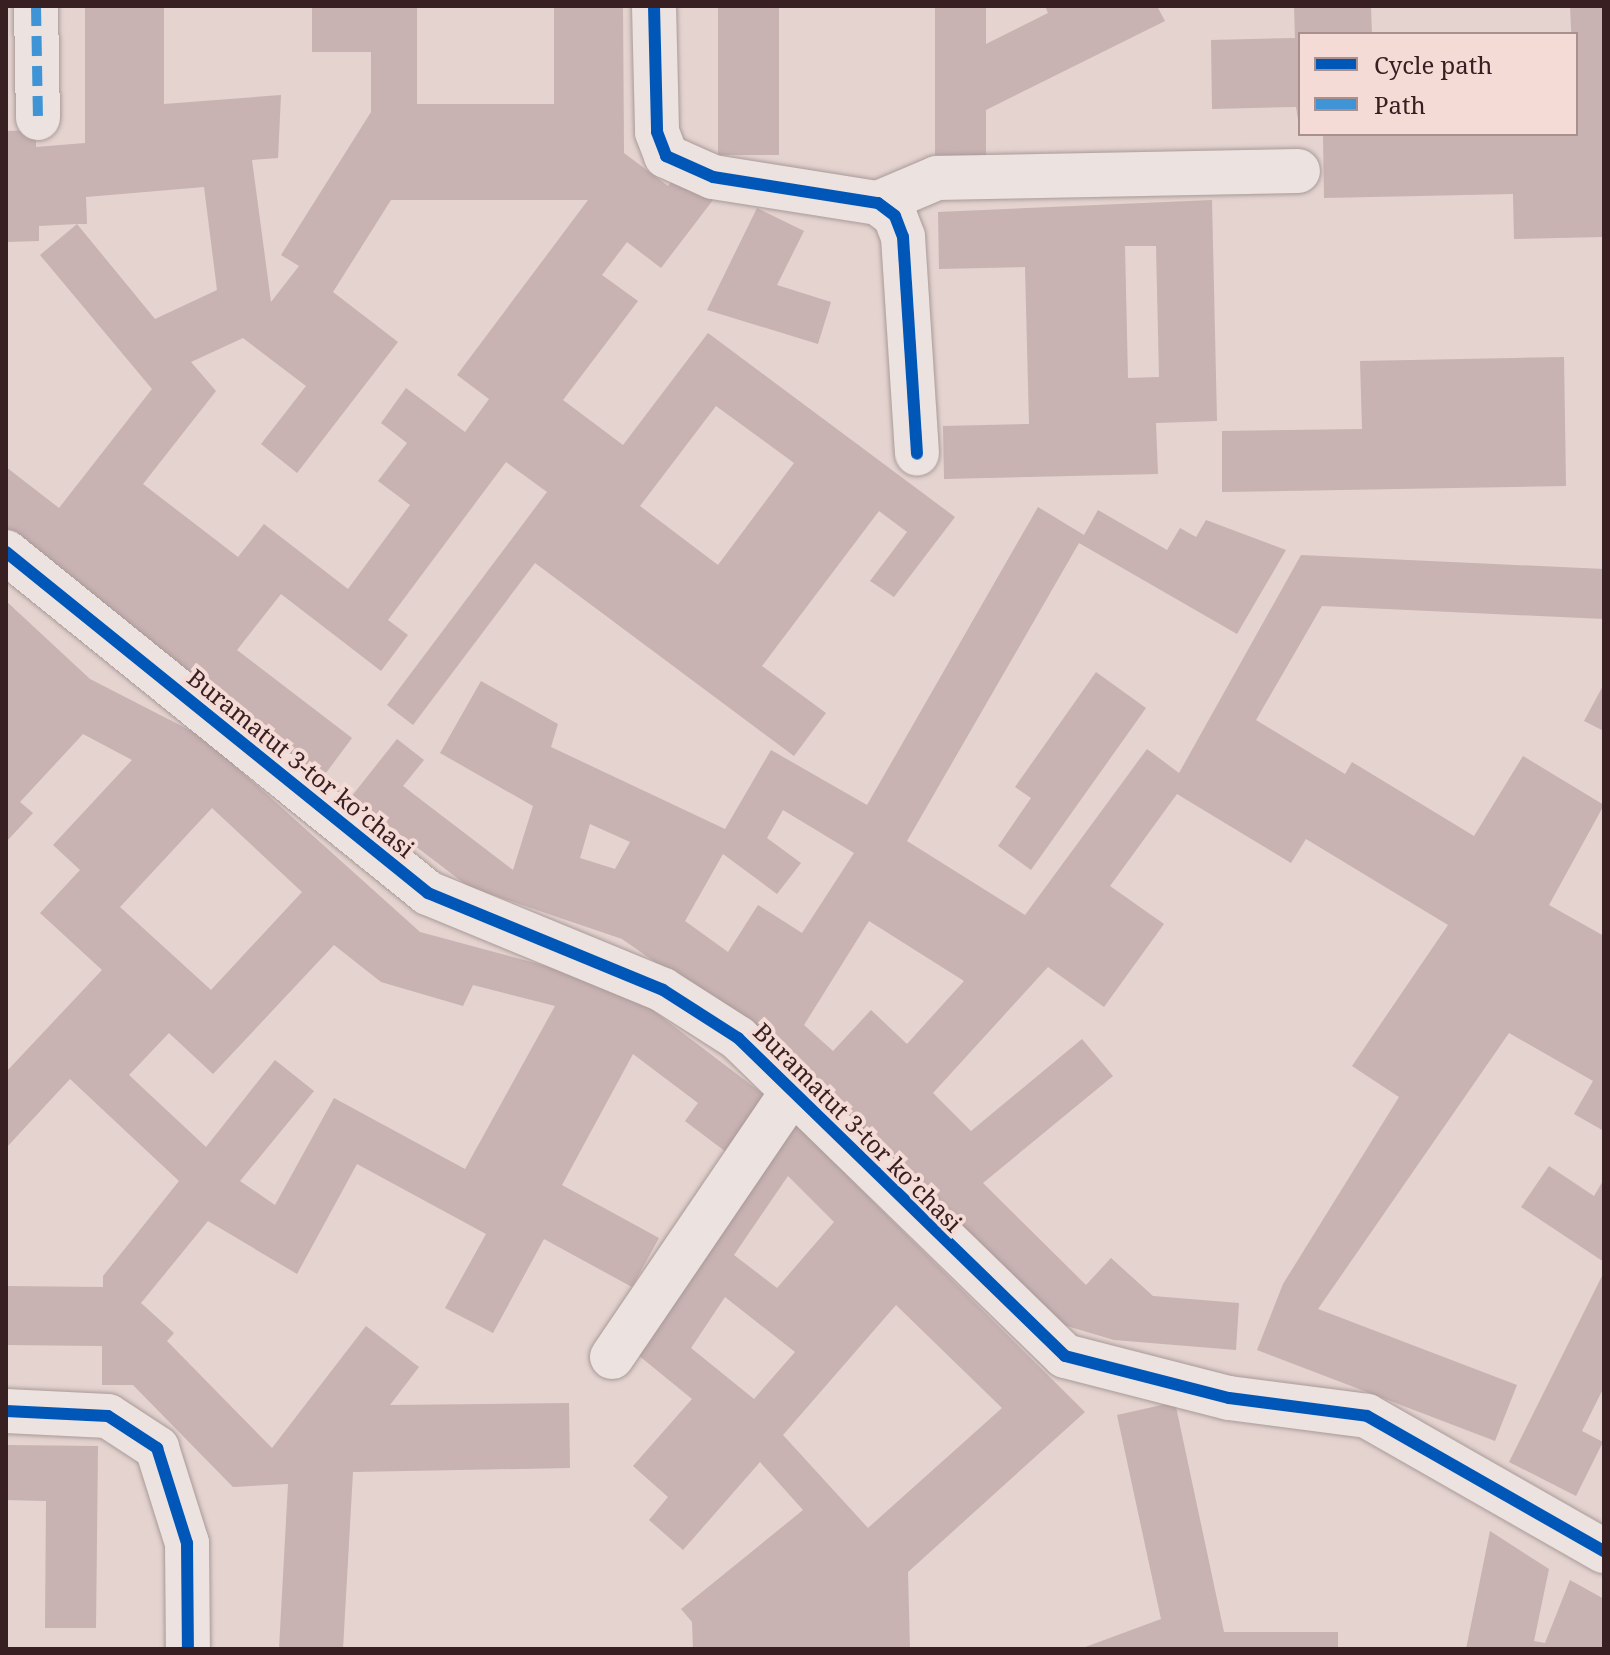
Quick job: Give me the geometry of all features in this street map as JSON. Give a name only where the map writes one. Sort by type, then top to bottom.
[{"type":"street","points":[[36,6],[38,118]]},
{"type":"street","points":[[654,6],[657,132],[666,156],[713,177],[878,203],[895,216],[903,237],[917,454]]},
{"type":"street","points":[[878,203],[937,178],[1298,171]]},
{"type":"street","name":"Buramatut 3-tor koʼchasi","points":[[9,560],[428,893],[663,990],[738,1038],[1065,1356],[1229,1398],[1367,1416],[1604,1551]]},
{"type":"street","points":[[612,1357],[793,1091]]},
{"type":"street","points":[[6,1411],[108,1416],[157,1448],[187,1543],[188,1649]]},
{"type":"building","points":[[85,6],[164,6],[164,104],[281,95],[278,158],[252,160],[271,302],[299,266],[281,255],[371,112],[371,52],[312,52],[312,6],[417,6],[417,104],[554,104],[554,6],[623,6],[624,153],[668,186],[678,174],[713,200],[661,268],[627,242],[602,275],[638,301],[563,400],[623,445],[708,333],[955,517],[894,597],[870,581],[907,532],[879,511],[762,666],[826,713],[794,756],[535,563],[413,725],[387,705],[547,492],[506,462],[388,620],[408,635],[381,671],[281,594],[237,650],[352,738],[323,777],[6,532],[6,467],[59,508],[152,389],[40,255],[77,224],[39,226],[39,241],[6,242],[6,131],[36,130],[36,147],[85,143]],"holes":[[[204,187],[217,290],[155,319],[77,224],[87,224],[86,197]],[[391,200],[588,200],[457,375],[489,399],[465,432],[406,388],[381,423],[407,443],[378,481],[410,505],[348,589],[264,524],[238,557],[143,484],[216,391],[191,362],[243,338],[306,386],[261,444],[297,473],[398,342],[333,292]],[[716,406],[794,463],[718,565],[640,506]]]},
{"type":"building","points":[[718,6],[779,6],[779,155],[718,155]]},
{"type":"building","points":[[935,6],[986,6],[986,44],[1048,13],[1045,6],[1157,6],[1165,21],[986,110],[986,155],[935,155]]},
{"type":"building","points":[[1294,6],[1371,6],[1372,32],[1298,32],[1298,120],[1296,107],[1212,109],[1211,40],[1295,38]]},
{"type":"building","points":[[1570,6],[1604,6],[1604,237],[1514,239],[1513,194],[1324,198],[1323,136],[1578,136],[1578,32],[1571,32]]},
{"type":"building","points":[[1212,200],[1217,421],[1156,423],[1158,474],[944,479],[943,426],[1029,424],[1025,267],[939,269],[938,212]],"holes":[[[1125,246],[1156,246],[1159,377],[1128,378]]]},
{"type":"building","points":[[757,208],[804,231],[777,285],[831,302],[818,344],[707,310]]},
{"type":"building","points":[[1564,357],[1566,486],[1222,492],[1222,431],[1362,429],[1360,361]]},
{"type":"building","points":[[1038,507],[1084,535],[1098,510],[1167,550],[1180,528],[1196,537],[1206,520],[1286,550],[1237,634],[1079,543],[907,841],[1025,915],[1147,749],[1179,773],[1301,555],[1604,569],[1604,619],[1322,606],[1256,720],[1345,774],[1352,762],[1474,836],[1523,756],[1604,805],[1549,905],[1604,936],[1604,1131],[1574,1114],[1593,1081],[1509,1033],[1318,1309],[1517,1385],[1495,1441],[1257,1350],[1283,1284],[1399,1097],[1352,1066],[1448,925],[1306,839],[1291,863],[1177,794],[1110,886],[1164,924],[1104,1007],[1048,967],[933,1093],[971,1131],[1082,1039],[1113,1076],[983,1183],[1086,1285],[1111,1258],[1153,1296],[1239,1303],[1236,1350],[1114,1340],[1050,1321],[744,1024],[622,939],[469,887],[351,797],[397,739],[424,760],[403,786],[513,870],[533,806],[440,753],[481,681],[558,724],[551,747],[725,829],[771,750],[867,805]],"holes":[[[783,810],[854,853],[802,933],[758,905],[728,952],[685,921],[723,854],[777,894],[801,863],[767,838]],[[590,824],[630,842],[615,869],[580,858]],[[869,921],[964,981],[907,1044],[871,1010],[833,1051],[804,1025]]]},
{"type":"building","points":[[6,601],[90,679],[203,737],[420,932],[621,986],[771,1100],[730,1155],[685,1121],[698,1103],[633,1054],[562,1185],[659,1238],[632,1287],[544,1239],[493,1333],[445,1308],[486,1234],[357,1164],[297,1274],[208,1221],[141,1303],[174,1333],[167,1341],[272,1448],[366,1326],[419,1367],[390,1405],[569,1403],[570,1468],[353,1472],[343,1649],[279,1649],[288,1484],[233,1487],[133,1385],[102,1385],[102,1346],[6,1345],[6,1286],[103,1287],[103,1276],[179,1181],[70,1079],[6,1148],[6,1072],[102,970],[40,913],[80,870],[53,845],[132,760],[83,734],[20,802],[33,813],[6,842]],"holes":[[[212,808],[302,892],[211,990],[120,907]],[[334,945],[381,982],[463,1006],[473,985],[555,1006],[465,1169],[334,1098],[275,1205],[240,1181],[314,1091],[275,1060],[206,1147],[129,1075],[169,1033],[213,1074]]]},
{"type":"building","points":[[1096,672],[1146,708],[1031,870],[998,846],[1031,798],[1015,787]]},
{"type":"building","points":[[1604,684],[1604,731],[1584,721]]},
{"type":"building","points":[[789,1118],[1085,1412],[908,1572],[910,1649],[693,1649],[692,1622],[681,1609],[803,1510],[760,1462],[683,1550],[649,1520],[668,1497],[633,1466],[692,1399],[632,1350]],"holes":[[[788,1176],[834,1222],[777,1288],[734,1255]],[[725,1297],[795,1352],[754,1399],[691,1348]],[[896,1305],[1002,1408],[868,1528],[783,1435]]]},
{"type":"building","points":[[1549,1166],[1594,1196],[1604,1179],[1604,1262],[1521,1207]]},
{"type":"building","points":[[1604,1272],[1604,1387],[1582,1431],[1603,1442],[1576,1496],[1509,1462]]},
{"type":"building","points":[[1175,1402],[1224,1632],[1338,1632],[1338,1649],[1080,1649],[1161,1619],[1117,1415]]},
{"type":"building","points":[[6,1445],[98,1446],[96,1628],[45,1628],[46,1501],[6,1500]]},
{"type":"building","points":[[1490,1531],[1549,1569],[1534,1641],[1545,1643],[1570,1580],[1604,1599],[1604,1649],[1466,1649]]},
{"type":"marked path","points":[[36,6],[38,118]]},
{"type":"cycle path","points":[[654,6],[657,132],[666,156],[713,177],[878,203],[895,216],[903,237],[917,454]]},
{"type":"cycle path","points":[[6,552],[428,893],[663,990],[738,1038],[1065,1356],[1229,1398],[1367,1416],[1604,1551]]},
{"type":"cycle path","points":[[6,1411],[108,1416],[157,1448],[187,1543],[188,1649]]}]
